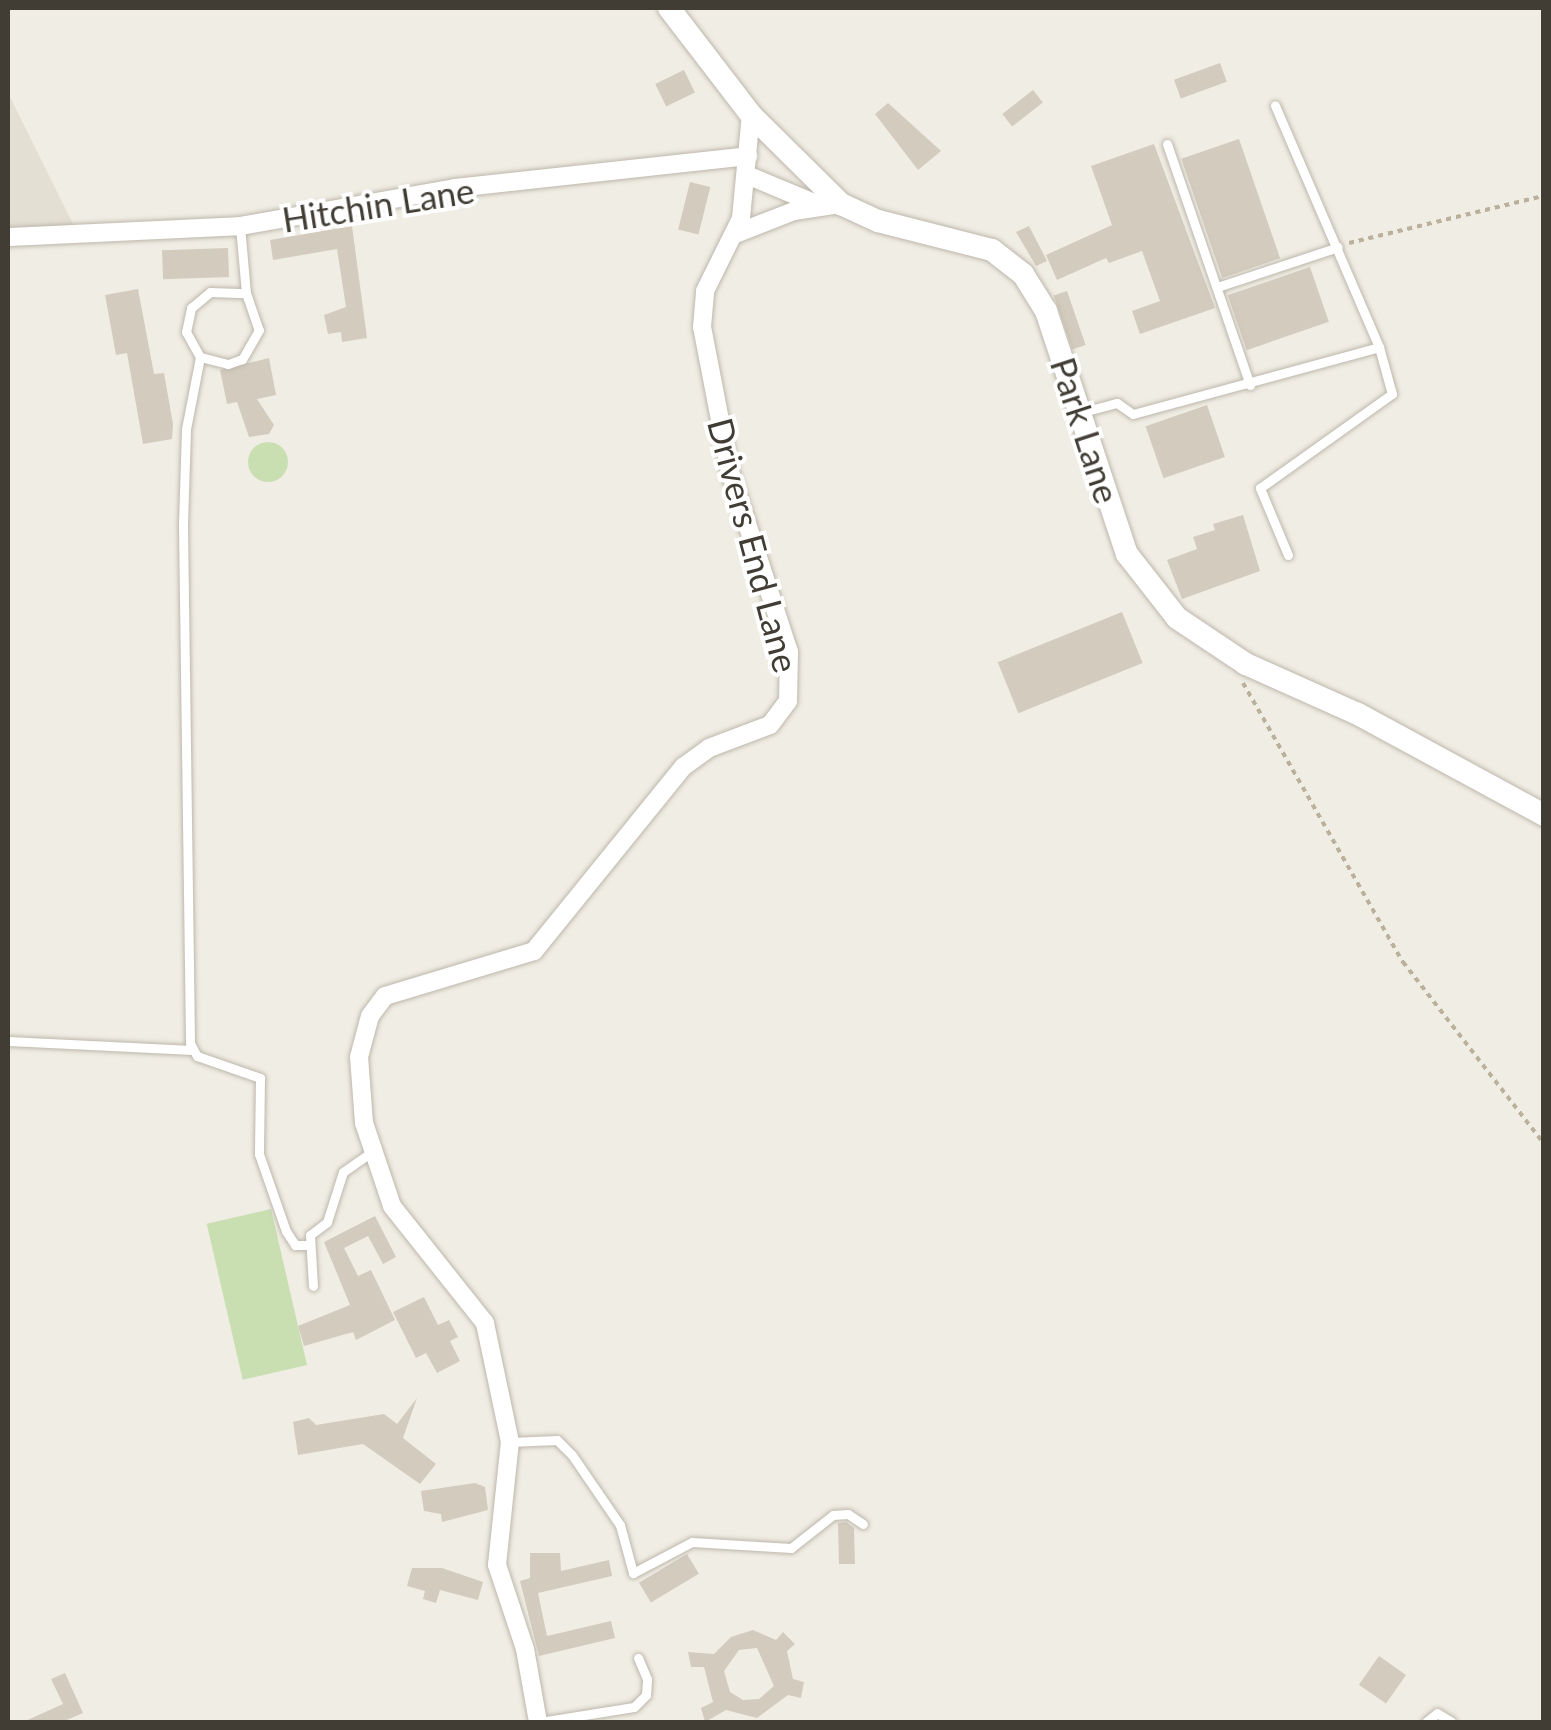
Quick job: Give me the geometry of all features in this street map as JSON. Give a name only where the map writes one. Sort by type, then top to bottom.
[{"type":"street","name":"Park Lane","points":[[669,8],[752,115],[794,158],[831,205],[1008,259],[1046,311],[1083,412],[1118,532],[1140,574],[1177,618],[1246,664],[1358,714],[1544,815]]},
{"type":"street","name":"Drivers End Lane","points":[[539,1722],[525,1649],[497,1565],[510,1442],[485,1322],[392,1206],[372,1152],[358,1078],[362,1042],[377,1004],[418,981],[534,951],[683,767],[709,748],[770,725],[788,701],[789,652],[730,472],[702,327],[704,290],[735,234],[752,115]]},
{"type":"street","name":"Hitchin Lane","points":[[8,237],[240,226],[456,188],[748,156]]},
{"type":"street","points":[[775,182],[794,158]]},
{"type":"street","points":[[746,175],[775,182],[831,205]]},
{"type":"street","points":[[735,234],[831,205]]},
{"type":"lane","points":[[1274,106],[1379,346],[1392,394],[1260,488],[1288,556]]},
{"type":"lane","points":[[1167,144],[1220,286],[1250,386]]},
{"type":"lane","points":[[200,357],[228,364],[252,348],[259,330],[246,292],[240,226]]},
{"type":"lane","points":[[1220,286],[1338,247]]},
{"type":"lane","points":[[194,1050],[182,804],[183,526],[186,428],[200,357],[186,332],[191,308],[210,292],[246,292]]},
{"type":"lane","points":[[1083,412],[1117,403],[1133,414],[1250,386],[1379,346]]},
{"type":"lane","points":[[8,1040],[194,1050],[210,1063],[260,1078],[259,1154],[286,1231],[295,1244],[306,1244],[326,1222],[342,1172],[372,1152]]},
{"type":"lane","points":[[306,1244],[313,1286]]},
{"type":"lane","points":[[510,1442],[556,1440],[572,1455],[620,1525],[633,1574],[692,1542],[792,1548],[832,1515],[848,1514],[863,1524]]},
{"type":"lane","points":[[539,1722],[634,1707],[646,1694],[647,1679],[638,1658]]},
{"type":"lane","points":[[1426,1722],[1438,1714],[1452,1722]]},
{"type":"path","points":[[1338,247],[1544,196]]},
{"type":"path","points":[[1246,664],[1243,684],[1403,962],[1544,1144]]},
{"type":"shaded area","points":[[8,93],[78,234],[8,233]]},
{"type":"green space","points":[[268,442],[282,448],[288,462],[282,476],[268,482],[254,476],[248,462],[254,448]]},
{"type":"green space","points":[[271,1209],[307,1365],[243,1380],[207,1224]]},
{"type":"building","points":[[1220,63],[1227,82],[1181,99],[1174,80]]},
{"type":"building","points":[[684,70],[695,92],[666,106],[655,84]]},
{"type":"building","points":[[1033,90],[1043,103],[1012,127],[1002,114]]},
{"type":"building","points":[[888,103],[941,151],[918,170],[875,114]]},
{"type":"building","points":[[1239,139],[1280,258],[1222,278],[1181,159]]},
{"type":"building","points":[[1154,144],[1215,308],[1140,334],[1132,311],[1160,301],[1142,251],[1109,263],[1106,258],[1057,280],[1046,255],[1112,225],[1091,166]]},
{"type":"building","points":[[690,182],[710,187],[699,235],[678,230]]},
{"type":"building","points":[[352,226],[367,338],[342,342],[341,332],[328,334],[324,315],[346,307],[337,249],[273,260],[270,240]]},
{"type":"building","points":[[1029,226],[1047,261],[1036,266],[1016,232]]},
{"type":"building","points":[[228,248],[229,277],[163,279],[162,250]]},
{"type":"building","points":[[1310,267],[1329,322],[1247,350],[1228,295]]},
{"type":"building","points":[[138,289],[154,374],[164,373],[173,424],[172,439],[143,444],[127,353],[116,355],[105,295]]},
{"type":"building","points":[[1067,291],[1086,345],[1072,349],[1054,296]]},
{"type":"building","points":[[269,358],[276,395],[257,399],[274,425],[269,434],[249,437],[237,402],[227,404],[220,370]]},
{"type":"building","points":[[1207,405],[1225,457],[1163,478],[1146,426]]},
{"type":"building","points":[[1243,515],[1260,571],[1182,599],[1167,560],[1197,549],[1193,537],[1215,530],[1213,524]]},
{"type":"building","points":[[1122,612],[1143,663],[1018,713],[998,662]]},
{"type":"building","points":[[375,1216],[396,1257],[383,1264],[368,1236],[344,1248],[358,1276],[371,1270],[395,1320],[356,1340],[353,1332],[304,1346],[298,1326],[350,1305],[324,1242]]},
{"type":"building","points":[[424,1297],[438,1325],[449,1320],[458,1337],[450,1341],[460,1361],[437,1373],[426,1353],[416,1358],[393,1312]]},
{"type":"building","points":[[417,1398],[403,1438],[436,1464],[420,1484],[363,1444],[298,1455],[293,1422],[309,1418],[316,1425],[384,1414],[397,1424]]},
{"type":"building","points":[[475,1483],[485,1487],[488,1510],[442,1522],[441,1514],[424,1511],[421,1491]]},
{"type":"building","points":[[846,1522],[854,1528],[855,1564],[839,1564],[838,1523]]},
{"type":"building","points":[[530,1553],[560,1553],[561,1571],[609,1560],[612,1576],[538,1593],[547,1636],[611,1621],[615,1638],[539,1656],[520,1581],[530,1578]]},
{"type":"building","points":[[687,1554],[699,1574],[651,1603],[639,1583]]},
{"type":"building","points":[[412,1568],[442,1568],[483,1582],[478,1600],[440,1590],[436,1603],[423,1599],[425,1591],[407,1586]]},
{"type":"building","points":[[753,1630],[776,1640],[783,1632],[795,1644],[787,1651],[793,1679],[804,1682],[801,1698],[788,1695],[757,1718],[726,1710],[705,1722],[701,1708],[713,1702],[704,1667],[691,1667],[688,1652],[714,1654],[731,1637]],"holes":[[[757,1648],[774,1686],[759,1699],[743,1700],[730,1692],[724,1671],[739,1650]]]},
{"type":"building","points":[[1379,1656],[1406,1675],[1386,1704],[1359,1685]]},
{"type":"building","points":[[65,1673],[83,1713],[62,1722],[23,1722],[63,1704],[51,1679]]}]
